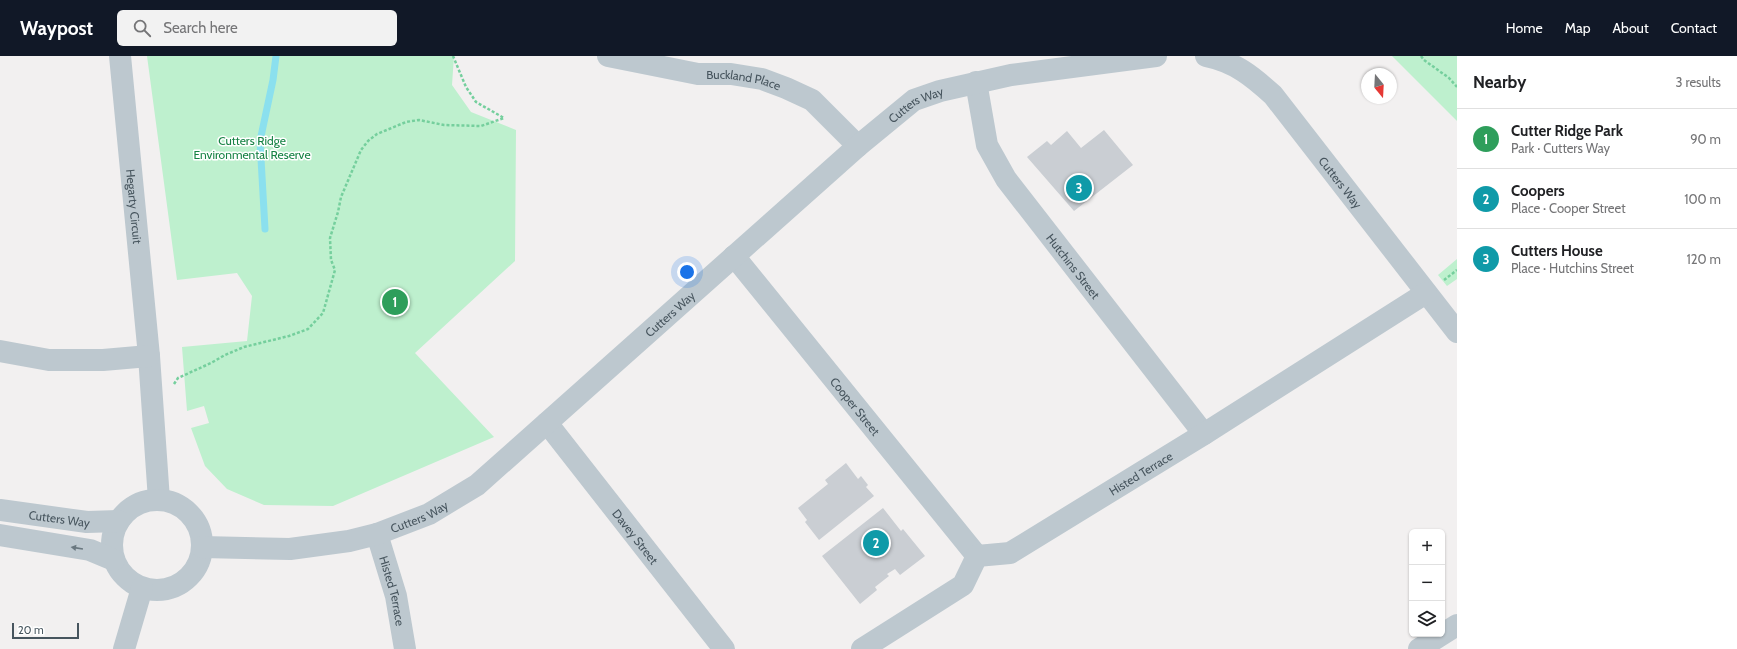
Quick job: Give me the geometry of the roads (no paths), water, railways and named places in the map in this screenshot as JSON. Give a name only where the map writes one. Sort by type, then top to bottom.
[{"type":"street","name":"Hegarty Circuit","points":[[120,56],[149,356],[159,500]]},
{"type":"street","name":"Buckland Place","points":[[608,56],[698,74],[731,74],[762,79],[812,100],[858,146]]},
{"type":"street","name":"Cutters Way","points":[[202,547],[290,549],[349,541],[377,534],[429,514],[477,485],[858,146],[914,100],[940,90],[1011,75],[1156,56]]},
{"type":"street","name":"Cutters Way","points":[[1206,56],[1221,59],[1249,73],[1273,95],[1457,332]]},
{"type":"street","name":"Hutchins Street","points":[[976,82],[987,146],[1006,179],[1204,434]]},
{"type":"street","name":"Cooper Street","points":[[734,256],[977,556]]},
{"type":"street","name":"Histed Terrace","points":[[977,556],[1010,553],[1204,434],[1426,293]]},
{"type":"street","points":[[0,351],[50,360],[103,360],[149,356]]},
{"type":"street","name":"Davey Street","points":[[547,423],[724,649]]},
{"type":"street","points":[[159,500],[173,503],[185,510],[195,520],[200,533],[202,547],[200,560],[193,573],[183,583],[156,591],[142,588],[130,582],[120,572],[114,560],[112,547],[113,533],[119,520],[136,505],[148,501],[159,500]]},
{"type":"street","name":"Cutters Way","points":[[0,510],[87,522],[119,520]]},
{"type":"street","name":"Histed Terrace","points":[[377,534],[396,596],[405,649]]},
{"type":"street","points":[[0,535],[90,550],[114,560]]},
{"type":"street","points":[[862,649],[963,585],[977,556]]},
{"type":"street","points":[[124,649],[142,588]]},
{"type":"street","points":[[1419,649],[1457,625]]},
{"type":"waterway","points":[[265,229],[260,141],[273,80],[276,56]]},
{"type":"place","name":"Cutters House","points":[[1079,188]]},
{"type":"place","name":"Cutter Ridge Park","points":[[395,302]]},
{"type":"place","name":"Coopers","points":[[876,543]]},
{"type":"park label","name":"Cutters Ridge Environmental Reserve","points":[[252,147]]}]
